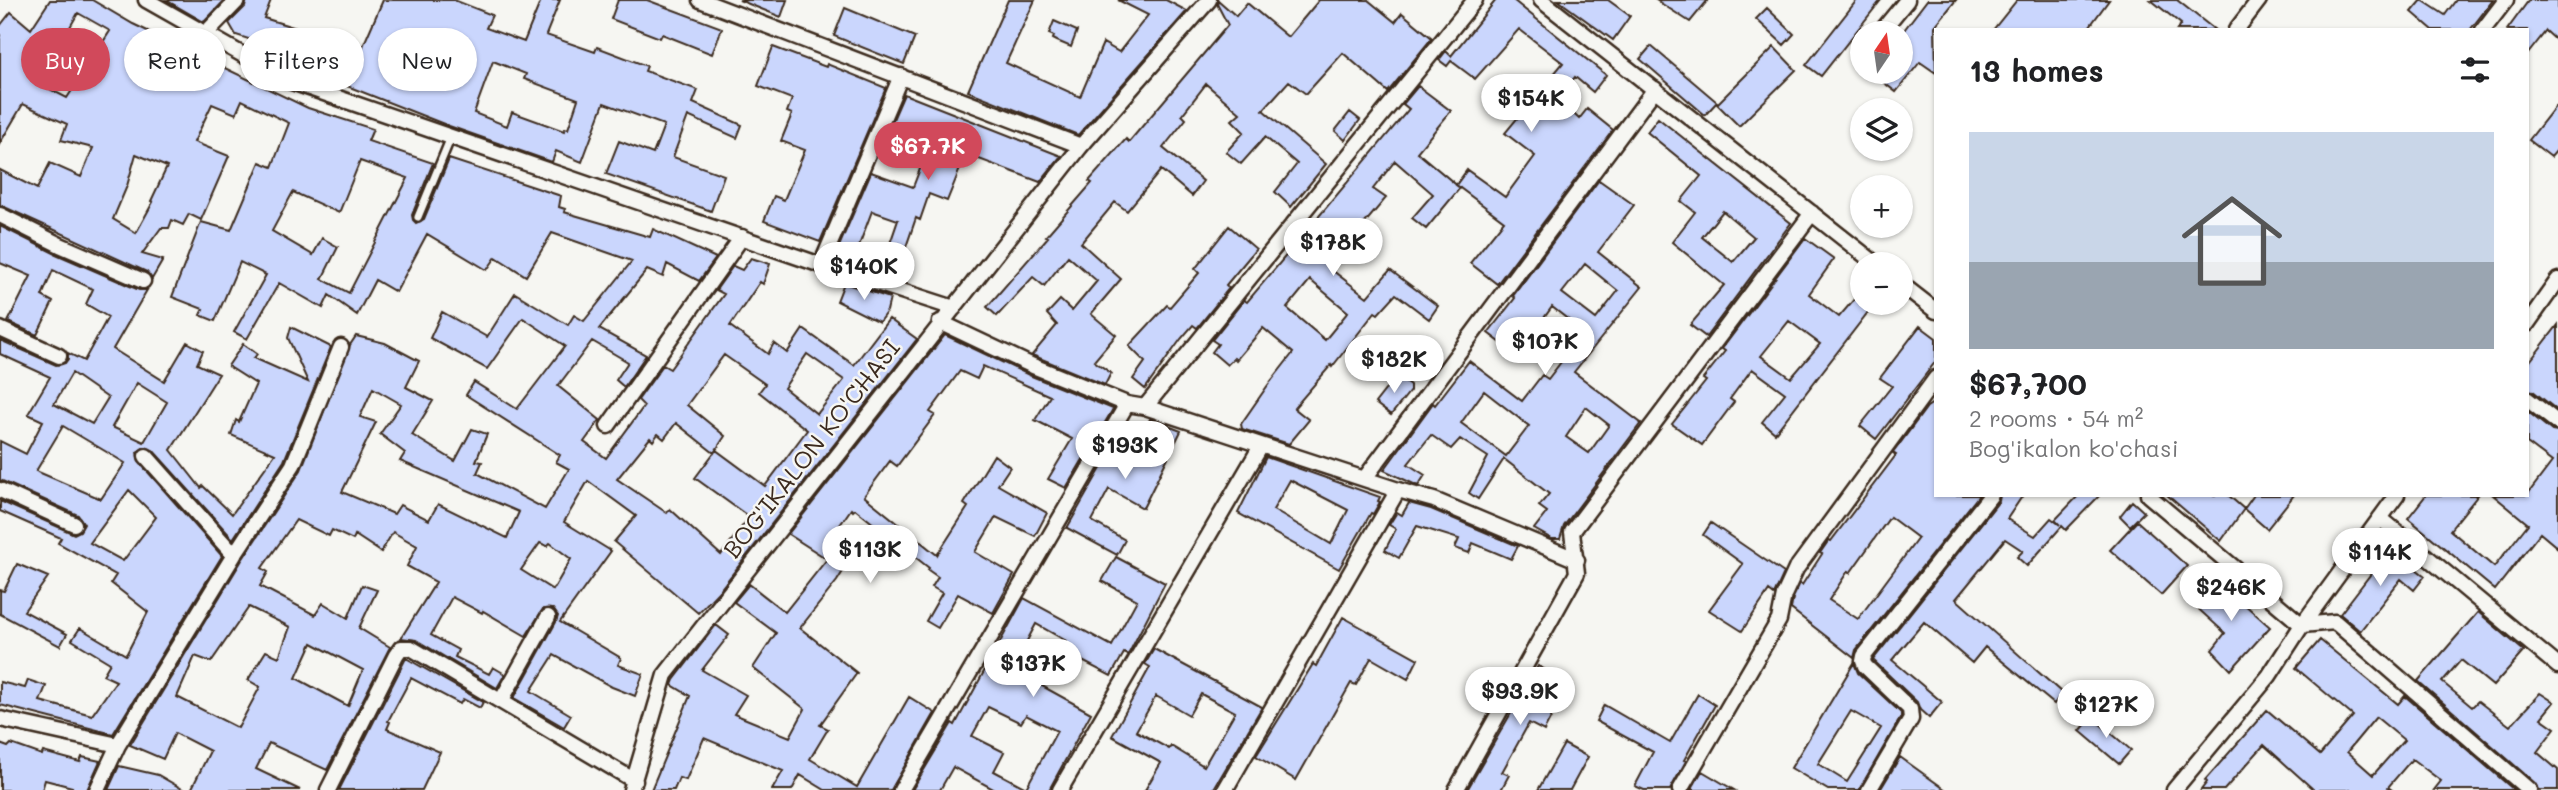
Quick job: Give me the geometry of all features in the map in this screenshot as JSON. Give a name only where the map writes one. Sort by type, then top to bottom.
[{"type":"street","points":[[146,0],[195,28]]},
{"type":"street","points":[[211,28],[238,0]]},
{"type":"street","points":[[700,0],[1081,146]]},
{"type":"street","name":"BOG'IKALON KO'CHASI","points":[[633,785],[665,675],[1081,146],[1208,0]]},
{"type":"street","points":[[1145,408],[1475,0]]},
{"type":"street","points":[[1541,0],[1861,252]]},
{"type":"street","points":[[1890,21],[1907,0]]},
{"type":"street","points":[[2238,28],[2259,0]]},
{"type":"street","points":[[2485,28],[2506,0]]},
{"type":"street","points":[[226,46],[289,81],[821,265],[954,308]]},
{"type":"street","points":[[821,265],[901,76]]},
{"type":"street","points":[[1365,478],[1655,89]]},
{"type":"street","points":[[1456,790],[1577,573],[1572,532],[1812,213]]},
{"type":"street","points":[[0,215],[143,281]]},
{"type":"street","points":[[608,426],[742,237]]},
{"type":"street","points":[[2529,321],[2558,280]]},
{"type":"street","points":[[1913,293],[1934,309]]},
{"type":"street","points":[[940,322],[1033,366],[1127,404],[1434,500],[1577,560]]},
{"type":"street","points":[[0,329],[59,356]]},
{"type":"street","points":[[97,790],[118,745],[234,555],[293,465],[341,347]]},
{"type":"street","points":[[1680,790],[1779,621],[1784,595],[1796,569],[1934,381]]},
{"type":"street","points":[[2529,401],[2558,423]]},
{"type":"street","points":[[901,790],[1127,404]]},
{"type":"street","points":[[1060,790],[1261,446]]},
{"type":"street","points":[[146,456],[234,555]]},
{"type":"street","points":[[0,490],[74,524]]},
{"type":"street","points":[[1225,790],[1398,490]]},
{"type":"street","points":[[1869,790],[1912,714],[1865,666],[1864,656],[1989,497]]},
{"type":"street","points":[[2150,497],[2302,625],[2335,622],[2529,790]]},
{"type":"street","points":[[2176,789],[2269,677],[2302,625],[2396,497]]},
{"type":"street","points":[[2380,518],[2558,666]]},
{"type":"street","points":[[501,701],[548,617]]},
{"type":"street","points":[[328,790],[401,648],[411,648],[501,701],[633,785]]},
{"type":"street","points":[[0,719],[118,745]]},
{"type":"lane","points":[[418,217],[452,137]]},
{"type":"building","points":[[50,0],[92,0],[141,28],[124,28],[124,91],[226,91],[226,69],[240,75],[240,91],[273,91],[308,108],[373,129],[368,141],[433,163],[412,215],[416,223],[424,219],[449,159],[561,196],[559,207],[565,209],[564,212],[650,237],[653,229],[716,258],[699,281],[667,264],[663,277],[647,270],[599,329],[646,355],[624,387],[616,380],[628,362],[592,341],[558,386],[600,420],[584,442],[606,458],[644,406],[638,400],[663,365],[670,369],[724,294],[716,290],[733,266],[742,270],[751,258],[770,264],[763,284],[760,282],[730,326],[768,354],[774,343],[787,353],[803,329],[854,365],[889,319],[917,339],[719,591],[698,613],[614,542],[636,516],[588,481],[564,522],[611,551],[560,622],[621,658],[618,665],[643,674],[635,696],[612,687],[554,655],[531,691],[571,715],[564,727],[514,698],[556,622],[558,616],[553,609],[543,609],[526,636],[452,597],[431,635],[458,650],[455,657],[489,674],[493,667],[505,674],[497,688],[416,640],[401,638],[436,582],[407,566],[417,546],[393,532],[381,552],[355,535],[353,540],[332,530],[329,536],[296,520],[262,568],[268,572],[260,586],[315,615],[323,603],[348,618],[362,585],[377,590],[359,628],[390,647],[327,770],[269,743],[256,769],[300,790],[191,790],[210,751],[175,733],[163,759],[130,745],[242,560],[301,470],[350,345],[356,336],[385,343],[419,361],[406,387],[433,401],[412,435],[455,461],[472,429],[487,434],[476,461],[482,462],[477,473],[545,509],[569,469],[556,462],[560,455],[466,395],[474,382],[517,409],[565,346],[523,318],[487,369],[430,338],[442,312],[487,337],[515,293],[568,325],[574,315],[584,321],[632,261],[552,233],[526,276],[496,257],[487,270],[427,234],[396,292],[375,280],[357,315],[329,295],[323,308],[279,283],[247,339],[234,332],[266,275],[240,262],[215,321],[200,315],[203,309],[172,297],[201,222],[231,230],[260,162],[272,167],[289,123],[242,100],[236,114],[212,104],[194,142],[229,156],[201,220],[189,214],[183,225],[172,220],[169,228],[161,228],[142,254],[163,260],[152,279],[147,272],[0,205],[0,170],[37,189],[50,163],[81,177],[93,148],[61,140],[67,124],[23,104],[0,143],[0,26],[11,12],[30,28],[21,28],[21,91],[53,91],[67,98],[71,91],[110,91],[110,28],[105,28],[78,13],[69,28],[32,28]],"holes":[[[136,154],[167,167],[151,201],[153,202],[136,233],[113,219],[127,186]],[[360,161],[408,178],[349,293],[322,279],[338,247],[322,238],[313,255],[272,231],[293,192],[339,213]],[[807,354],[844,380],[817,414],[784,388]],[[724,355],[765,384],[759,392],[807,430],[765,486],[716,450],[725,436],[687,405]],[[373,388],[401,404],[380,434],[405,453],[400,461],[519,512],[507,538],[438,504],[429,520],[400,505],[394,514],[342,492],[376,422],[360,417]],[[676,423],[714,453],[695,478],[749,517],[721,555],[670,509],[667,513],[617,479],[650,438],[653,441],[658,434],[664,439]],[[540,543],[547,546],[550,543],[571,559],[553,590],[521,570]],[[249,607],[290,627],[279,657],[266,651],[248,680],[260,687],[238,728],[177,697],[195,656],[211,662]],[[312,643],[363,670],[348,706],[296,678]]]},
{"type":"building","points":[[166,0],[225,0],[204,22]]},
{"type":"building","points":[[247,0],[271,0],[264,18],[296,28],[240,28],[240,36],[236,35],[229,23],[245,7]]},
{"type":"building","points":[[383,0],[454,0],[492,15],[486,28],[524,42],[541,0],[560,0],[546,35],[595,52],[597,47],[647,66],[645,71],[698,90],[693,103],[742,125],[737,138],[688,116],[673,157],[724,175],[711,211],[606,174],[619,141],[653,154],[664,125],[604,103],[582,162],[556,151],[552,162],[360,91],[364,91],[364,44]],"holes":[[[493,61],[526,74],[524,79],[578,99],[568,129],[565,128],[564,131],[512,112],[507,126],[474,113]]]},
{"type":"building","points":[[618,0],[647,0],[722,28],[712,54],[662,34],[660,38],[611,19]]},
{"type":"building","points":[[739,0],[787,0],[781,17]]},
{"type":"building","points":[[1008,0],[1035,0],[1006,63],[1080,97],[1103,43],[1119,52],[1148,15],[1118,0],[1166,0],[1187,11],[1078,135],[968,91]]},
{"type":"building","points":[[1218,0],[1236,16],[1247,3],[1288,37],[1319,0],[1368,0],[1395,22],[1402,13],[1432,38],[1388,92],[1343,53],[1306,94],[1289,81],[1263,110],[1326,164],[1291,207],[1275,192],[1297,164],[1265,137],[1241,164],[1226,152],[1244,132],[1232,120],[1240,113],[1206,84],[1182,115],[1186,119],[1163,148],[1203,181],[1192,196],[1161,170],[1127,211],[1115,202],[1081,243],[1121,279],[1091,314],[1116,335],[1094,361],[1111,373],[1105,385],[1032,355],[1057,325],[1047,314],[1060,300],[1072,311],[1097,281],[1068,256],[1044,286],[1033,277],[997,316],[987,307],[1092,183],[1089,181],[1126,139],[1129,142],[1228,25],[1217,4]]},
{"type":"building","points":[[1496,0],[1513,0],[1606,75],[1593,92],[1575,77],[1558,99],[1579,119],[1587,109],[1613,130],[1497,284],[1470,263],[1504,221],[1456,185],[1467,170],[1505,197],[1535,156],[1505,133],[1563,63],[1519,29],[1475,79],[1451,61],[1447,66],[1439,60],[1446,51],[1451,56]]},
{"type":"building","points":[[1558,0],[1608,0],[1630,16],[1613,40]]},
{"type":"building","points":[[1656,0],[1708,0],[1690,22]]},
{"type":"building","points":[[1857,0],[1881,0],[1864,21],[1850,21],[1850,39],[1821,76],[1806,65]]},
{"type":"building","points":[[1927,0],[1956,0],[1934,28],[1934,72],[1920,62],[1913,71],[1911,21]]},
{"type":"building","points":[[2017,0],[2109,0],[2088,28],[1995,28]]},
{"type":"building","points":[[2151,0],[2177,0],[2212,28],[2178,28],[2181,24]]},
{"type":"building","points":[[2422,0],[2445,15],[2456,0],[2493,0],[2472,28],[2431,28],[2412,12]]},
{"type":"building","points":[[2529,0],[2558,0],[2558,42],[2546,31],[2529,52],[2529,28],[2508,28]]},
{"type":"building","points":[[845,8],[915,37],[904,64],[834,36]]},
{"type":"building","points":[[1767,8],[1794,34],[1784,45],[1756,19]]},
{"type":"building","points":[[1054,21],[1077,31],[1071,47],[1053,39],[1054,36],[1049,34]]},
{"type":"building","points":[[1651,46],[1717,102],[1705,115],[1640,59]]},
{"type":"building","points":[[773,47],[826,67],[827,64],[886,88],[820,242],[764,221],[774,196],[784,200],[805,150],[781,141],[792,114],[787,112],[792,99],[758,86]]},
{"type":"building","points":[[1774,47],[1796,70],[1739,126],[1717,104]]},
{"type":"building","points":[[1886,84],[1902,84],[1896,92]]},
{"type":"building","points":[[1418,86],[1451,111],[1417,152],[1460,188],[1426,229],[1412,218],[1433,194],[1395,161],[1373,189],[1386,198],[1328,267],[1367,297],[1390,270],[1438,306],[1429,319],[1396,294],[1378,314],[1375,312],[1332,367],[1331,365],[1294,408],[1309,420],[1289,444],[1242,429],[1241,424],[1293,353],[1263,328],[1236,360],[1234,358],[1227,365],[1212,352],[1218,344],[1212,340],[1409,109],[1403,104]],"holes":[[[1310,280],[1348,312],[1325,340],[1287,308]]]},
{"type":"building","points":[[904,94],[1061,156],[1040,182],[966,154],[947,201],[929,194],[920,220],[916,218],[895,279],[834,258],[871,172],[913,187],[931,140],[891,124]],"holes":[[[872,211],[898,220],[884,261],[857,251]]]},
{"type":"building","points":[[2558,103],[2558,149],[2551,157],[2529,140]]},
{"type":"building","points":[[1350,112],[1360,120],[1345,140],[1335,131]]},
{"type":"building","points":[[1658,118],[1791,223],[1706,337],[1690,325],[1724,285],[1672,242],[1695,212],[1681,201],[1701,176],[1647,132]],"holes":[[[1723,211],[1754,237],[1733,262],[1702,237]]]},
{"type":"building","points":[[1599,180],[1634,205],[1598,252],[1642,287],[1574,372],[1641,423],[1564,526],[1560,539],[1552,539],[1534,529],[1547,512],[1539,506],[1549,494],[1504,459],[1478,499],[1469,493],[1488,457],[1460,439],[1451,449],[1431,435],[1408,464],[1425,475],[1418,486],[1384,470],[1433,403],[1435,405],[1469,361],[1522,401],[1542,375],[1548,379],[1584,332],[1552,307],[1517,355],[1488,333],[1515,298],[1513,296]],"holes":[[[1585,264],[1618,291],[1596,319],[1562,293]],[[1484,391],[1529,426],[1506,456],[1461,423]],[[1586,407],[1609,425],[1589,453],[1566,437]]]},
{"type":"building","points":[[0,226],[56,254],[139,290],[147,290],[113,349],[164,381],[187,342],[203,351],[197,364],[219,374],[171,450],[201,488],[203,486],[232,514],[275,454],[231,435],[236,420],[239,422],[256,384],[228,366],[243,344],[257,354],[254,358],[308,382],[288,338],[291,327],[331,347],[284,461],[233,539],[153,450],[145,447],[137,452],[139,462],[222,556],[113,734],[0,705],[0,682],[25,688],[28,680],[46,686],[40,701],[92,715],[116,681],[103,675],[110,663],[72,640],[80,628],[126,655],[148,612],[111,583],[116,575],[58,543],[61,538],[0,511],[0,501],[74,534],[80,531],[84,524],[78,515],[0,480],[0,441],[26,454],[43,421],[28,414],[50,377],[0,354],[0,340],[56,365],[65,363],[68,353],[84,361],[108,317],[86,304],[93,289],[53,270],[42,296],[53,302],[37,335],[8,322],[31,276],[0,263]],"holes":[[[72,373],[108,398],[92,424],[54,404]],[[137,383],[167,402],[144,442],[112,427]],[[63,426],[125,463],[101,499],[36,471]],[[129,490],[156,517],[123,561],[90,543]]]},
{"type":"building","points":[[1229,226],[1256,249],[1226,285],[1229,288],[1197,328],[1193,325],[1181,339],[1145,389],[1133,379],[1145,362],[1129,346],[1167,305],[1170,307],[1199,273],[1195,269]]},
{"type":"building","points":[[1805,238],[1834,259],[1809,294],[1839,317],[1850,304],[1850,315],[1866,315],[1775,433],[1762,422],[1785,393],[1752,369],[1730,399],[1734,402],[1702,445],[1672,424],[1706,381],[1703,379],[1725,351],[1722,349]],"holes":[[[1789,321],[1820,344],[1791,378],[1761,356]]]},
{"type":"building","points":[[844,283],[890,298],[887,311],[879,322],[837,301]]},
{"type":"building","points":[[2558,325],[2558,411],[2529,390],[2529,362]]},
{"type":"building","points":[[1920,326],[1934,336],[1934,364],[1876,439],[1860,426],[1892,386],[1880,378]]},
{"type":"building","points":[[945,335],[1029,375],[1113,409],[1066,488],[1048,479],[1072,439],[1035,420],[1050,396],[983,366],[977,379],[960,371],[930,412],[935,415],[897,466],[890,461],[864,496],[937,555],[968,507],[964,504],[994,455],[1010,467],[998,485],[1047,513],[1035,536],[996,517],[975,552],[1014,575],[993,613],[958,594],[938,628],[926,621],[942,593],[932,587],[938,577],[928,570],[929,568],[855,509],[851,509],[831,538],[836,542],[834,545],[852,557],[800,628],[857,673],[820,725],[828,729],[810,759],[857,787],[909,697],[935,713],[891,790],[825,790],[800,775],[792,790],[772,790],[783,771],[704,738],[686,780],[679,778],[674,790],[651,790],[690,696],[672,685],[716,625],[729,635],[702,670],[746,695],[734,714],[790,737],[805,709],[753,668],[776,633],[734,602],[749,584],[785,612],[827,559],[788,534]]},
{"type":"building","points":[[1397,375],[1410,385],[1410,391],[1391,415],[1375,403]]},
{"type":"building","points":[[1934,402],[1934,497],[1977,497],[1856,650],[1854,658],[1791,609],[1793,598],[1829,540],[1831,541],[1896,455],[1893,453],[1927,407]],"holes":[[[1890,517],[1918,538],[1858,619],[1829,600]]]},
{"type":"building","points":[[2529,413],[2552,431],[2558,432],[2558,548],[2540,533],[2495,590],[2408,518],[2424,497],[2476,497],[2450,530],[2494,567],[2528,524],[2495,497],[2529,497],[2529,492],[2552,462],[2529,445]]},
{"type":"building","points":[[1150,419],[1181,431],[1143,508],[1109,489],[1092,521],[1125,540],[1117,555],[1067,528],[1116,442],[1133,451]]},
{"type":"building","points":[[1266,457],[1380,497],[1380,502],[1339,569],[1238,513]],"holes":[[[1290,480],[1348,510],[1331,544],[1273,510]]]},
{"type":"building","points":[[2000,497],[2022,497],[2007,519],[2035,536],[2051,518],[2060,525],[2055,520],[2077,497],[2098,497],[2066,530],[2062,526],[2027,566],[2017,557],[2023,551],[2005,539],[1956,599],[2062,693],[2054,704],[1985,647],[1972,663],[1924,622],[1892,660],[1942,702],[1929,718],[1920,710],[1917,702],[1873,660]]},
{"type":"building","points":[[2169,497],[2230,497],[2244,509],[2221,541]]},
{"type":"building","points":[[2253,497],[2292,497],[2267,529],[2244,509]]},
{"type":"building","points":[[2132,501],[2144,512],[2130,526],[2120,516]]},
{"type":"building","points":[[1409,503],[1431,509],[1518,546],[1511,559],[1473,543],[1469,553],[1455,548],[1459,539],[1417,526],[1399,558],[1385,550],[1396,529],[1389,525],[1397,512],[1402,515]]},
{"type":"building","points":[[2137,521],[2187,566],[2161,595],[2110,550]]},
{"type":"building","points":[[1711,523],[1784,573],[1774,595],[1769,591],[1742,631],[1709,610],[1743,564],[1703,535]]},
{"type":"building","points":[[2390,549],[2425,576],[2414,590],[2401,579],[2360,631],[2340,614]]},
{"type":"building","points":[[1116,557],[1165,583],[1128,655],[1124,653],[1111,676],[1061,650],[1066,641],[1036,624],[1013,667],[1091,713],[1049,790],[995,790],[953,767],[940,790],[912,790],[952,723],[955,725],[1024,598],[1112,646],[1137,600],[1102,581]],"holes":[[[988,707],[1021,723],[1026,715],[1057,731],[1026,788],[994,771],[1004,752],[972,736]]]},
{"type":"building","points":[[17,564],[48,577],[24,611],[67,634],[60,646],[0,614],[0,590],[4,591]]},
{"type":"building","points":[[2215,578],[2270,627],[2231,670],[2212,650],[2225,633],[2194,605]]},
{"type":"building","points":[[2478,612],[2524,651],[2493,686],[2461,660],[2442,682],[2472,707],[2478,701],[2510,726],[2540,693],[2554,702],[2541,718],[2555,728],[2537,752],[2558,770],[2558,790],[2538,790],[2535,783],[2418,681]]},
{"type":"building","points":[[1343,617],[1418,659],[1408,679],[1371,658],[1356,685],[1351,683],[1296,780],[1256,756],[1313,664],[1316,666]]},
{"type":"building","points":[[2320,640],[2398,704],[2405,696],[2514,790],[2434,790],[2441,781],[2412,759],[2388,787],[2392,790],[2314,790],[2264,745],[2224,790],[2201,790],[2207,782],[2205,780],[2267,710],[2320,755],[2353,716],[2296,668]],"holes":[[[2376,717],[2404,740],[2373,775],[2347,752]]]},
{"type":"building","points":[[1154,649],[1262,707],[1213,790],[1145,790],[1161,763],[1112,736],[1150,667],[1145,664]],"holes":[[[1201,694],[1235,712],[1204,766],[1171,746],[1169,749],[1136,731],[1156,696],[1189,715]]]},
{"type":"building","points":[[406,658],[483,702],[480,708],[463,699],[460,704],[411,678],[388,721],[390,722],[387,729],[440,752],[422,790],[339,790]]},
{"type":"building","points":[[1854,663],[1858,673],[1901,713],[1859,790],[1828,790],[1791,768]],"holes":[[[1851,711],[1881,728],[1847,782],[1818,764]]]},
{"type":"building","points":[[1538,666],[1569,683],[1544,731],[1529,723],[1502,772],[1509,775],[1501,790],[1467,790]]},
{"type":"building","points":[[1698,694],[1715,705],[1670,790],[1644,790],[1635,786],[1653,752],[1596,721],[1604,705],[1670,743]]},
{"type":"building","points":[[2092,717],[2131,750],[2119,764],[2080,731]]},
{"type":"building","points":[[0,744],[8,747],[11,744],[42,755],[43,752],[80,762],[82,757],[100,761],[87,790],[71,790],[72,787],[45,780],[42,790],[0,790]]},
{"type":"building","points":[[1564,744],[1588,757],[1570,790],[1538,790]]},
{"type":"building","points":[[1900,757],[1946,790],[1880,790]]},
{"type":"building","points":[[119,766],[158,775],[184,790],[108,790]]},
{"type":"building","points":[[1702,771],[1734,790],[1691,790]]}]
